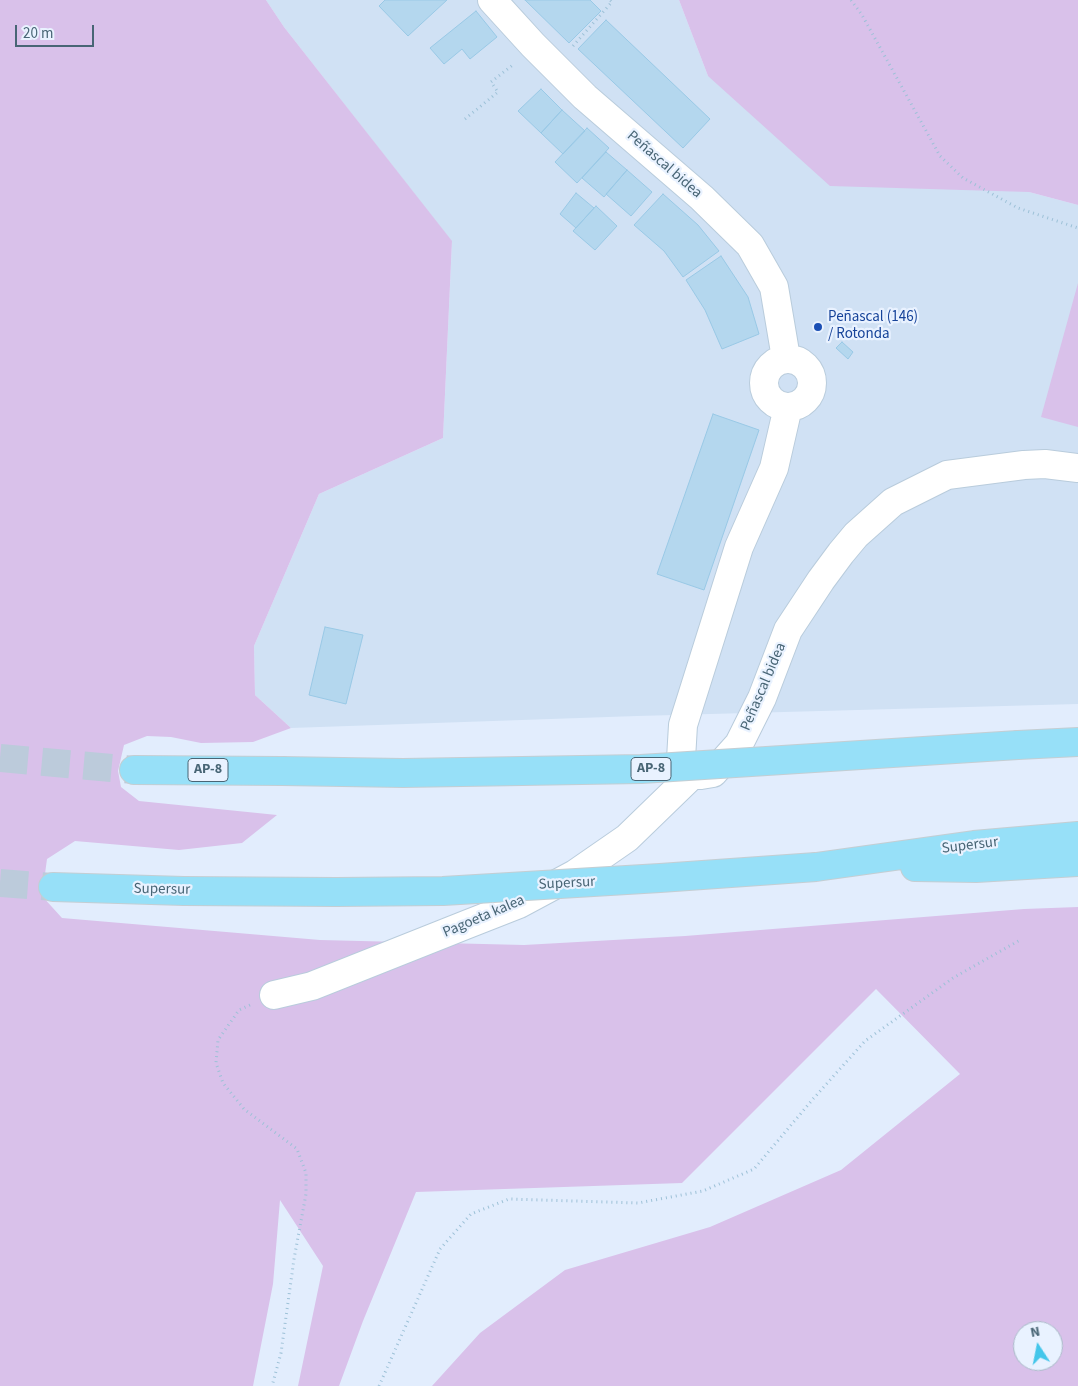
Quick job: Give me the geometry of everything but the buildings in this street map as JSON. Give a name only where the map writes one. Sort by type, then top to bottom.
[{"type":"highway","name":"AP-8","points":[[134,770],[403,773],[641,769],[1078,742]]},
{"type":"highway","name":"Supersur","points":[[53,888],[184,891],[443,891],[975,856],[1078,836]]},
{"type":"highway","points":[[975,856],[1078,862]]},
{"type":"street","name":"Peñascal bidea","points":[[492,0],[584,97],[702,198],[750,245],[774,287],[786,358],[778,360],[771,365],[766,372],[764,388],[772,402],[788,407],[774,468],[739,547],[683,724],[681,759],[692,775],[713,772],[740,744],[762,698],[788,630],[821,580],[846,547],[856,535],[893,502],[947,475],[1024,464],[1045,464],[1078,468]]},
{"type":"street","name":"Pagoeta kalea","points":[[274,995],[312,986],[519,904],[575,874],[626,838],[692,775]]},
{"type":"path","points":[[569,50],[612,2],[610,0]]},
{"type":"path","points":[[851,0],[862,15],[940,156],[963,178],[1018,208],[1078,228]]},
{"type":"path","points":[[465,119],[498,92],[491,82],[513,65]]},
{"type":"path","points":[[379,1386],[440,1249],[471,1214],[509,1199],[638,1203],[702,1191],[754,1169],[813,1098],[865,1041],[953,978],[1020,940]]},
{"type":"path","points":[[272,1386],[281,1353],[294,1259],[306,1194],[306,1173],[297,1149],[244,1109],[223,1083],[216,1062],[218,1040],[238,1010],[274,995]]},
{"type":"shaded area","points":[[0,0],[266,0],[284,27],[452,241],[443,438],[319,494],[254,646],[255,695],[291,728],[253,742],[201,743],[171,737],[147,736],[124,745],[118,771],[121,787],[139,801],[277,815],[242,843],[179,850],[75,841],[47,859],[42,896],[62,918],[320,940],[524,945],[685,936],[1024,909],[1078,907],[1078,1386],[432,1386],[480,1333],[565,1270],[710,1227],[841,1170],[960,1074],[876,989],[682,1183],[416,1192],[363,1321],[339,1386],[298,1386],[323,1266],[280,1200],[273,1284],[253,1386],[0,1386]]},
{"type":"shaded area","points":[[266,0],[679,0],[708,76],[1029,192],[1078,205],[1078,704],[291,728],[255,695],[254,646],[319,494],[443,438],[452,242],[284,27]]},
{"type":"shaded area","points":[[679,0],[1078,0],[1078,205],[1029,192],[830,186],[708,76]]},
{"type":"shaded area","points":[[1078,283],[1078,427],[1041,417]]},
{"type":"tunnel","points":[[0,758],[134,770]]},
{"type":"tunnel","points":[[0,883],[53,887]]},
{"type":"place","name":"Peñascal (146) / Rotonda","points":[[818,327]]}]
